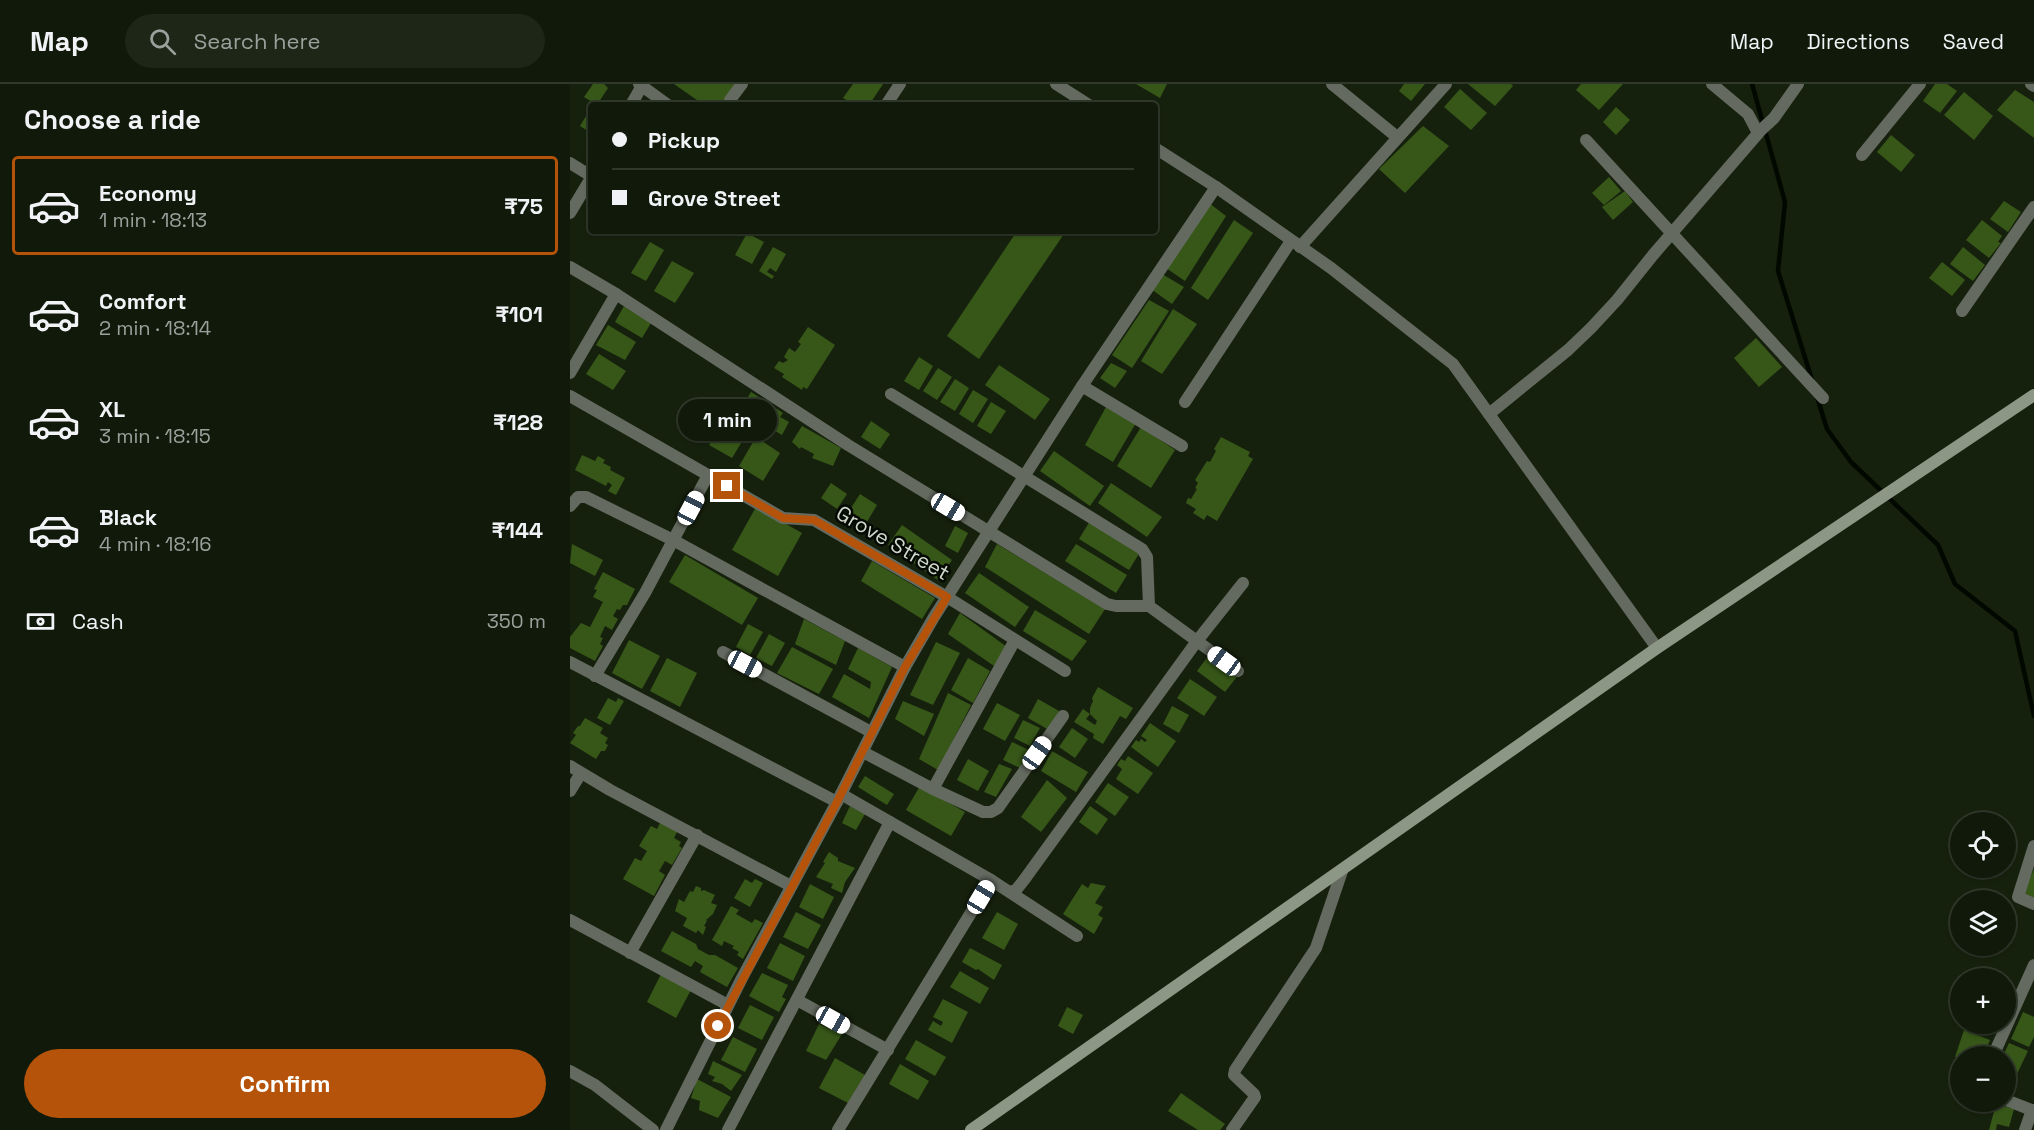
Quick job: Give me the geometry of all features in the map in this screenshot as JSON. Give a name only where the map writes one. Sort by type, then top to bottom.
[{"type":"street","points":[[730,100],[742,84]]},
{"type":"street","points":[[888,102],[900,84]]},
{"type":"street","points":[[1056,84],[1084,102]]},
{"type":"street","points":[[1332,84],[1397,137]]},
{"type":"street","points":[[1185,402],[1295,244],[1446,84]]},
{"type":"street","points":[[1712,84],[1748,114],[1760,132]]},
{"type":"street","points":[[1490,414],[1568,350],[1591,328],[1774,118],[1798,84]]},
{"type":"street","points":[[1862,156],[1920,84]]},
{"type":"street","points":[[632,102],[641,85],[664,102]]},
{"type":"street","points":[[1586,140],[1823,398]]},
{"type":"street","points":[[1158,150],[1216,187],[1331,268],[1453,364],[1657,648]]},
{"type":"street","points":[[570,163],[588,175]]},
{"type":"street","points":[[570,213],[588,182]]},
{"type":"street","points":[[666,1130],[728,1005],[839,798],[905,667],[1082,386],[1216,187]]},
{"type":"street","points":[[1962,311],[2033,211]]},
{"type":"street","points":[[570,267],[616,294],[848,445],[1107,604],[1149,606],[1238,671]]},
{"type":"street","points":[[570,373],[616,294]]},
{"type":"street","points":[[1082,386],[1182,446]]},
{"type":"street","points":[[891,394],[1142,549],[1147,557],[1149,606]]},
{"type":"street","points":[[971,1130],[1657,648],[2034,395]]},
{"type":"street","name":"Grove Street","points":[[570,396],[783,518],[814,520],[947,597],[1065,671]]},
{"type":"street","points":[[595,676],[645,593],[708,475]]},
{"type":"street","points":[[570,506],[578,497],[586,497],[674,540],[905,667]]},
{"type":"street","points":[[1010,892],[1016,890],[1024,880],[1197,641],[1243,583]]},
{"type":"street","points":[[933,789],[1015,640]]},
{"type":"street","points":[[723,652],[871,732]]},
{"type":"street","points":[[570,662],[890,822],[991,880],[1077,936]]},
{"type":"street","points":[[863,752],[982,812],[991,812],[998,808],[1063,716]]},
{"type":"street","points":[[570,791],[575,769],[791,886]]},
{"type":"street","points":[[728,1130],[890,822]]},
{"type":"street","points":[[630,953],[697,835]]},
{"type":"street","points":[[2034,846],[2018,897],[2034,904]]},
{"type":"street","points":[[1232,1130],[1255,1097],[1236,1079],[1235,1070],[1316,948],[1342,871]]},
{"type":"street","points":[[838,1130],[991,880]]},
{"type":"street","points":[[570,920],[728,1005]]},
{"type":"street","points":[[1998,1046],[2034,965]]},
{"type":"street","points":[[797,1000],[888,1050]]},
{"type":"street","points":[[570,1071],[595,1085],[652,1130]]},
{"type":"street","points":[[2016,1104],[2033,1111],[2025,1130]]},
{"type":"building","points":[[593,84],[604,84],[608,88],[599,102],[592,102],[584,97]]},
{"type":"building","points":[[674,84],[738,84],[726,102],[700,102]]},
{"type":"building","points":[[853,84],[883,84],[871,102],[850,102],[843,98]]},
{"type":"building","points":[[1136,84],[1167,84],[1160,98]]},
{"type":"building","points":[[1404,84],[1425,84],[1411,101],[1399,91]]},
{"type":"building","points":[[1468,84],[1511,84],[1513,86],[1495,106]]},
{"type":"building","points":[[1581,84],[1623,84],[1599,110],[1576,90]]},
{"type":"building","points":[[1935,84],[1947,84],[1957,91],[1940,113],[1923,101]]},
{"type":"building","points":[[1460,89],[1487,113],[1471,130],[1444,107]]},
{"type":"building","points":[[2015,90],[2034,102],[2034,138],[1997,110]]},
{"type":"building","points":[[1964,92],[1993,116],[1974,140],[1944,115]]},
{"type":"building","points":[[1616,107],[1630,120],[1616,135],[1603,122]]},
{"type":"building","points":[[588,113],[588,131],[580,126]]},
{"type":"building","points":[[1423,126],[1449,146],[1405,193],[1379,169]]},
{"type":"building","points":[[1891,135],[1915,155],[1901,172],[1877,152]]},
{"type":"building","points":[[1609,177],[1621,191],[1604,205],[1592,193]]},
{"type":"building","points":[[1625,191],[1633,202],[1613,220],[1602,207]]},
{"type":"building","points":[[2004,201],[2021,212],[2008,232],[1990,219]]},
{"type":"building","points":[[1209,203],[1226,216],[1185,281],[1166,268]]},
{"type":"building","points":[[1234,220],[1253,233],[1208,300],[1191,288]]},
{"type":"building","points":[[1982,220],[2002,236],[1998,242],[2001,243],[1989,258],[1966,240]]},
{"type":"building","points":[[746,234],[764,242],[752,264],[735,255]]},
{"type":"building","points":[[1015,234],[1064,234],[979,359],[947,336]]},
{"type":"building","points":[[650,242],[664,250],[646,281],[631,273]]},
{"type":"building","points":[[773,247],[786,254],[776,272],[770,268],[767,272],[774,276],[772,279],[759,271]]},
{"type":"building","points":[[1963,247],[1985,265],[1973,281],[1950,264]]},
{"type":"building","points":[[672,261],[694,273],[675,303],[654,291]]},
{"type":"building","points":[[1942,262],[1965,280],[1952,296],[1929,278]]},
{"type":"building","points":[[1162,274],[1184,287],[1172,304],[1151,289]]},
{"type":"building","points":[[1149,300],[1169,311],[1132,368],[1112,355]]},
{"type":"building","points":[[624,306],[651,323],[642,338],[615,322]]},
{"type":"building","points":[[1173,309],[1197,324],[1162,374],[1141,361]]},
{"type":"building","points":[[608,325],[636,342],[625,360],[596,345]]},
{"type":"building","points":[[808,327],[835,345],[807,389],[803,387],[802,390],[782,377],[784,374],[774,368],[779,361],[783,363],[788,360],[784,357],[789,348],[795,352],[801,344],[798,342]]},
{"type":"building","points":[[1756,338],[1782,367],[1759,387],[1734,358]]},
{"type":"building","points":[[599,354],[626,371],[613,390],[586,374]]},
{"type":"building","points":[[919,357],[933,366],[919,390],[904,381]]},
{"type":"building","points":[[1111,363],[1127,371],[1115,388],[1100,378]]},
{"type":"building","points":[[999,365],[1050,399],[1035,420],[985,385]]},
{"type":"building","points":[[938,368],[952,377],[937,400],[923,391]]},
{"type":"building","points":[[955,379],[969,388],[955,411],[940,402]]},
{"type":"building","points":[[973,390],[988,399],[973,423],[959,414]]},
{"type":"building","points":[[751,392],[783,413],[780,417],[789,422],[782,435],[740,410]]},
{"type":"building","points":[[991,402],[1006,411],[991,434],[977,426]]},
{"type":"building","points":[[1106,407],[1136,423],[1113,462],[1085,445]]},
{"type":"building","points":[[727,417],[749,430],[732,458],[709,445]]},
{"type":"building","points":[[871,421],[890,434],[880,449],[861,437]]},
{"type":"building","points":[[802,426],[841,448],[833,466],[812,458],[814,454],[801,447],[800,449],[792,442]]},
{"type":"building","points":[[1141,427],[1175,450],[1151,488],[1117,466]]},
{"type":"building","points":[[756,437],[780,453],[763,481],[739,466]]},
{"type":"building","points":[[1221,437],[1250,452],[1248,456],[1253,459],[1217,521],[1207,515],[1204,520],[1193,513],[1196,509],[1186,503],[1197,489],[1195,488],[1198,483],[1195,480],[1207,461],[1210,462]]},
{"type":"building","points":[[1054,451],[1104,486],[1090,506],[1040,471]]},
{"type":"building","points":[[582,455],[595,461],[598,456],[605,460],[603,463],[611,467],[610,470],[625,478],[616,495],[608,491],[612,485],[608,482],[606,486],[575,470]]},
{"type":"building","points":[[831,483],[847,494],[837,509],[821,498]]},
{"type":"building","points":[[1111,483],[1162,517],[1147,537],[1098,503]]},
{"type":"building","points":[[860,494],[877,505],[864,527],[846,516]]},
{"type":"building","points":[[756,507],[802,533],[778,576],[732,550]]},
{"type":"building","points":[[1090,521],[1140,552],[1129,570],[1079,539]]},
{"type":"building","points":[[902,525],[952,560],[938,580],[888,545]]},
{"type":"building","points":[[955,526],[968,533],[958,553],[945,546]]},
{"type":"building","points":[[572,544],[603,560],[595,576],[570,563]]},
{"type":"building","points":[[997,544],[1105,609],[1089,634],[985,567]]},
{"type":"building","points":[[1076,544],[1127,575],[1116,593],[1065,561]]},
{"type":"building","points":[[685,555],[758,598],[742,625],[669,582]]},
{"type":"building","points":[[872,561],[935,598],[922,619],[861,581]]},
{"type":"building","points":[[603,572],[635,589],[627,605],[623,605],[620,610],[617,609],[613,616],[618,619],[612,630],[605,626],[600,637],[603,638],[600,644],[603,646],[595,661],[570,648],[570,637],[581,623],[590,627],[603,602],[593,597],[597,590],[594,589]]},
{"type":"building","points":[[979,573],[1029,607],[1015,627],[965,593]]},
{"type":"building","points":[[1035,610],[1087,641],[1072,661],[1023,631]]},
{"type":"building","points":[[960,613],[1007,647],[994,666],[948,634]]},
{"type":"building","points":[[804,619],[845,641],[836,665],[795,644]]},
{"type":"building","points":[[748,624],[763,632],[750,655],[736,647]]},
{"type":"building","points":[[769,634],[785,643],[772,666],[756,658]]},
{"type":"building","points":[[629,640],[660,656],[642,689],[612,673]]},
{"type":"building","points":[[936,642],[960,653],[933,705],[910,695]]},
{"type":"building","points":[[792,647],[833,669],[819,694],[777,673]]},
{"type":"building","points":[[858,648],[892,667],[869,718],[832,697],[844,674],[870,689],[871,682],[848,669]]},
{"type":"building","points":[[1209,655],[1239,674],[1225,692],[1197,671]]},
{"type":"building","points":[[667,658],[697,673],[680,707],[650,691]]},
{"type":"building","points":[[968,658],[990,671],[973,703],[951,690]]},
{"type":"building","points":[[1190,679],[1217,697],[1204,716],[1177,698]]},
{"type":"building","points":[[1098,687],[1133,708],[1126,719],[1120,716],[1103,744],[1093,738],[1094,734],[1074,722],[1083,709],[1090,714],[1092,698]],"holes":[[[1090,714],[1097,721],[1095,725],[1086,719]]]},
{"type":"building","points":[[948,693],[971,705],[938,770],[919,759]]},
{"type":"building","points":[[608,698],[616,702],[618,698],[624,701],[610,725],[597,718]]},
{"type":"building","points":[[1038,699],[1059,711],[1049,730],[1028,718]]},
{"type":"building","points":[[903,701],[934,714],[924,736],[895,719]]},
{"type":"building","points":[[997,703],[1020,715],[1005,741],[983,729]]},
{"type":"building","points":[[1172,706],[1189,715],[1179,733],[1163,724]]},
{"type":"building","points":[[585,718],[603,728],[600,733],[608,738],[605,751],[601,751],[596,759],[570,743],[576,735],[573,733]]},
{"type":"building","points":[[1023,720],[1040,728],[1030,746],[1014,738]]},
{"type":"building","points":[[1150,723],[1176,741],[1158,767],[1131,747],[1136,740],[1139,742],[1141,739],[1145,742],[1147,740],[1141,736]]},
{"type":"building","points":[[1072,728],[1088,739],[1075,758],[1059,747]]},
{"type":"building","points":[[1012,742],[1029,750],[1020,768],[1003,760]]},
{"type":"building","points":[[1052,751],[1088,772],[1076,792],[1041,771]]},
{"type":"building","points":[[1128,756],[1153,773],[1138,794],[1116,779],[1122,769],[1117,765],[1121,759],[1125,761]]},
{"type":"building","points":[[968,759],[989,771],[978,791],[957,780]]},
{"type":"building","points":[[999,764],[1012,769],[996,797],[984,792]]},
{"type":"building","points":[[865,776],[894,794],[887,805],[858,787]]},
{"type":"building","points":[[1047,780],[1067,798],[1041,832],[1021,817]]},
{"type":"building","points":[[1108,783],[1129,797],[1115,816],[1095,802]]},
{"type":"building","points":[[920,786],[965,812],[951,836],[906,810]]},
{"type":"building","points":[[850,806],[865,814],[856,830],[842,823]]},
{"type":"building","points":[[1090,806],[1108,819],[1097,835],[1079,822]]},
{"type":"building","points":[[661,821],[678,830],[674,838],[681,842],[679,846],[682,848],[672,865],[665,861],[659,871],[665,875],[654,896],[623,879],[635,858],[641,861],[647,851],[639,846],[651,826],[657,829]]},
{"type":"building","points":[[829,852],[838,858],[838,861],[855,868],[845,882],[842,893],[831,888],[833,884],[816,877]]},
{"type":"building","points":[[2034,869],[2034,898],[2023,893]]},
{"type":"building","points":[[745,879],[752,883],[755,879],[763,883],[750,907],[734,898]]},
{"type":"building","points":[[1091,883],[1106,886],[1095,903],[1103,907],[1098,915],[1103,918],[1094,934],[1063,914],[1082,884],[1088,888]]},
{"type":"building","points":[[810,884],[834,897],[823,919],[799,907]]},
{"type":"building","points":[[696,886],[701,888],[701,891],[715,895],[711,903],[717,905],[713,914],[706,920],[703,935],[698,930],[696,933],[683,926],[687,918],[675,911],[679,899],[684,902]]},
{"type":"building","points":[[731,906],[739,910],[736,914],[752,923],[755,919],[763,923],[743,959],[737,955],[739,952],[732,948],[734,946],[724,941],[722,946],[712,940]]},
{"type":"building","points":[[796,912],[821,925],[808,949],[783,937]]},
{"type":"building","points":[[997,912],[1018,924],[1004,950],[982,938]]},
{"type":"building","points":[[672,931],[696,944],[698,949],[709,955],[715,955],[738,968],[727,987],[700,972],[703,966],[695,961],[691,967],[661,951]]},
{"type":"building","points":[[780,943],[805,956],[793,981],[767,968]]},
{"type":"building","points":[[970,948],[1002,965],[994,980],[962,962]]},
{"type":"building","points":[[960,971],[989,988],[980,1004],[950,987]]},
{"type":"building","points":[[762,973],[788,985],[782,997],[786,999],[779,1012],[749,996]]},
{"type":"building","points":[[661,974],[691,990],[676,1018],[647,1002]]},
{"type":"building","points":[[943,999],[968,1012],[952,1043],[928,1030],[933,1021],[941,1026],[943,1022],[933,1017]]},
{"type":"building","points":[[750,1005],[774,1017],[762,1040],[738,1028]]},
{"type":"building","points":[[1067,1007],[1083,1015],[1073,1034],[1058,1026]]},
{"type":"building","points":[[2023,1012],[2034,1017],[2034,1037],[2029,1047],[2011,1039],[2013,1034],[2016,1034],[2016,1028]]},
{"type":"building","points":[[819,1024],[842,1034],[826,1060],[806,1051]]},
{"type":"building","points":[[1963,1034],[1974,1034],[1990,1040],[1987,1046],[1959,1046]]},
{"type":"building","points":[[733,1037],[757,1049],[745,1072],[721,1060]]},
{"type":"building","points":[[916,1040],[946,1057],[935,1076],[905,1059]]},
{"type":"building","points":[[2009,1043],[2028,1051],[2016,1076],[2016,1046],[2008,1046]]},
{"type":"building","points":[[835,1058],[865,1075],[848,1103],[819,1088]]},
{"type":"building","points":[[713,1061],[742,1075],[731,1091],[722,1084],[712,1081],[715,1077],[708,1074]]},
{"type":"building","points":[[900,1064],[929,1081],[918,1100],[889,1084]]},
{"type":"building","points":[[697,1079],[731,1097],[718,1118],[699,1110],[700,1101],[691,1098]]},
{"type":"building","points":[[1181,1093],[1225,1124],[1220,1130],[1198,1130],[1168,1111]]},
{"type":"building","points":[[1994,1112],[2013,1112],[2009,1127],[1997,1124],[1996,1130],[1989,1130]]},
{"type":"waterway","points":[[1752,84],[1785,202],[1778,271],[1812,380]]},
{"type":"waterway","points":[[1817,397],[1827,429],[1851,462],[1938,545],[1955,584],[2015,631],[2034,716]]},
{"type":"route","points":[[718,1026],[837,802],[905,667],[947,597],[814,520],[783,518],[727,486]]}]
